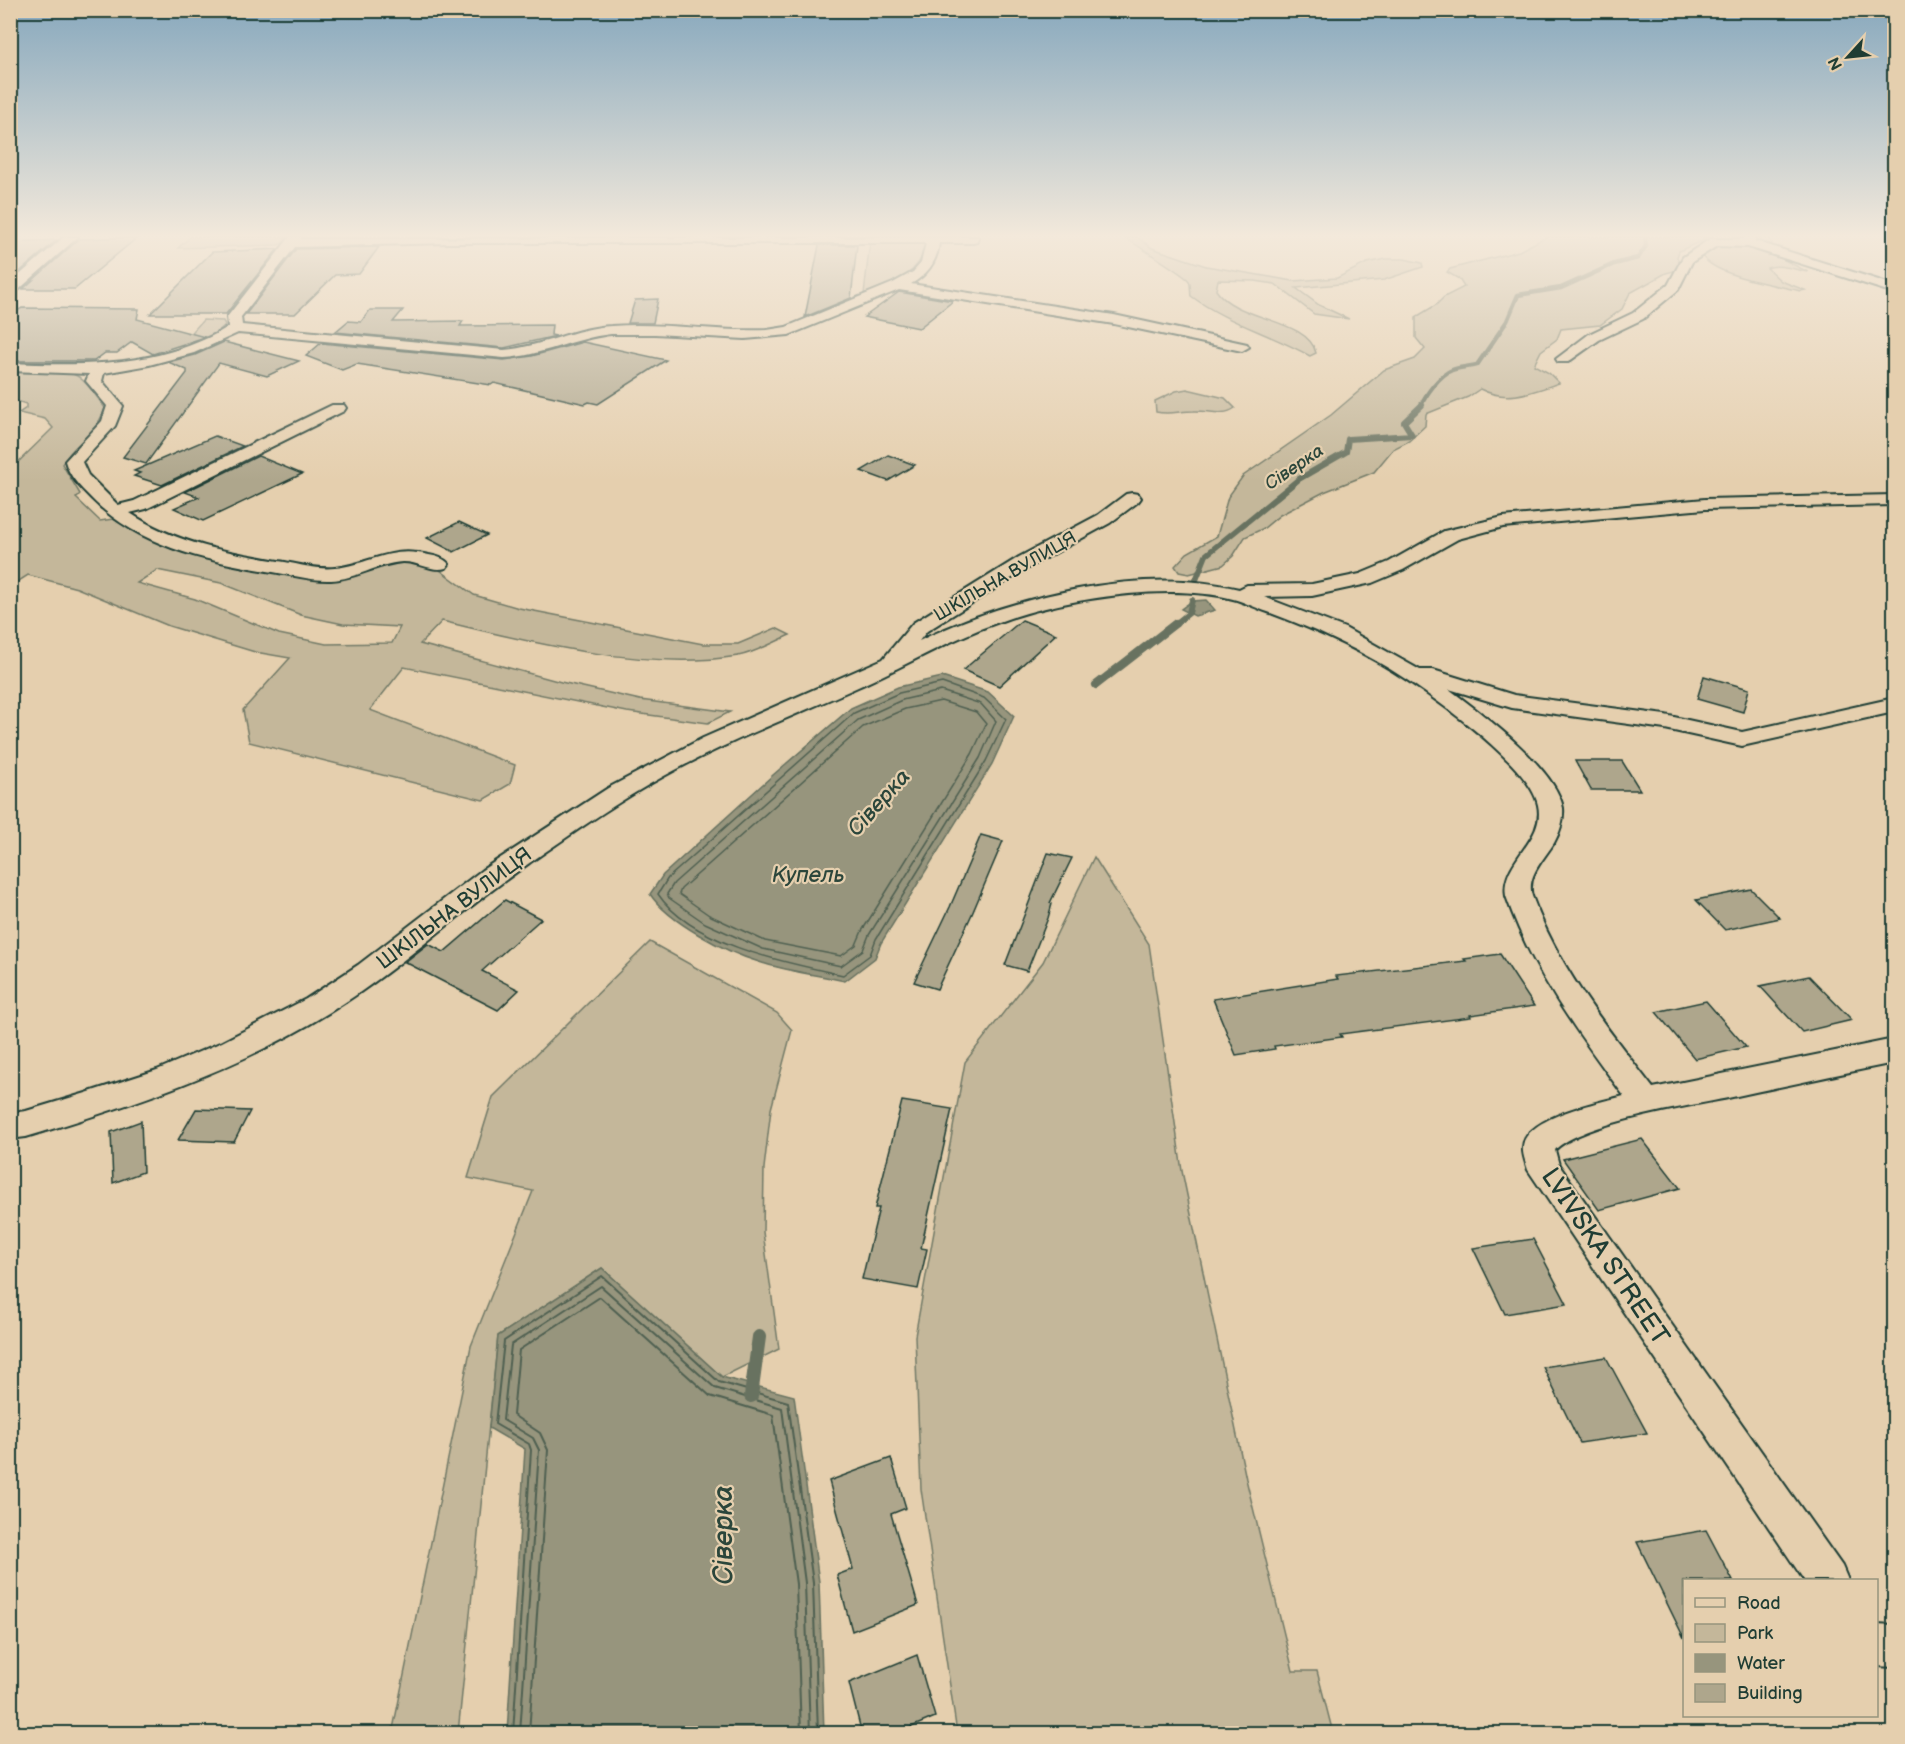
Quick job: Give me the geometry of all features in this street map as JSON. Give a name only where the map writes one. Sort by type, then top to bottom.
[{"type":"street","points":[[234,318],[235,329]]},
{"type":"street","points":[[10,367],[98,369],[191,348],[226,336],[235,329],[504,354],[539,350],[606,330],[629,328],[712,333],[777,333],[789,331],[820,318]]},
{"type":"street","points":[[1116,318],[1192,333],[1242,347]]},
{"type":"street","points":[[1563,359],[1594,337],[1633,318]]},
{"type":"street","points":[[98,369],[94,381],[115,406],[109,423],[73,461],[75,469],[102,502],[133,524],[186,548],[320,574],[343,574],[373,563],[405,556],[422,558],[439,564]]},
{"type":"street","points":[[116,511],[140,505],[338,408]]},
{"type":"street","name":"ШКІЛЬНА ВУЛИЦЯ","points":[[887,666],[920,627],[1026,561],[1104,519],[1132,498]]},
{"type":"street","points":[[1228,592],[1312,590],[1365,579],[1396,566],[1451,535],[1503,522],[1705,504],[1894,500]]},
{"type":"street","name":"ШКІЛЬНА ВУЛИЦЯ","points":[[10,1126],[26,1124],[142,1088],[237,1050],[321,1004],[388,957],[511,863],[634,784],[716,741],[887,666],[969,626],[1011,611],[1047,602],[1144,589],[1180,588],[1228,592],[1306,618],[1407,669],[1482,726],[1524,765],[1550,798],[1553,822],[1537,849],[1524,865],[1517,889],[1536,940],[1562,988],[1646,1102]]},
{"type":"street","points":[[1407,669],[1512,701],[1665,722],[1742,739],[1894,705]]},
{"type":"street","name":"LVIVSKA STREET","points":[[1827,1579],[1544,1170],[1538,1146],[1550,1134],[1570,1124],[1646,1102],[1894,1051]]},
{"type":"street","points":[[1878,1645],[1894,1646]]},
{"type":"green space","points":[[1228,318],[1266,318],[1286,326],[1300,333],[1310,342],[1316,353],[1310,356]]},
{"type":"green space","points":[[1416,318],[1609,318],[1600,325],[1561,329],[1557,339],[1541,351],[1534,365],[1549,373],[1559,383],[1529,393],[1510,396],[1480,389],[1468,397],[1426,414],[1425,426],[1409,441],[1393,449],[1374,472],[1324,492],[1280,515],[1264,528],[1245,537],[1233,556],[1223,565],[1189,574],[1179,572],[1175,566],[1187,553],[1217,536],[1228,497],[1243,476],[1331,415],[1384,370],[1415,359],[1425,349],[1416,338]]},
{"type":"green space","points":[[203,320],[223,321],[225,325],[214,335],[177,349]]},
{"type":"green space","points":[[11,371],[63,372],[77,376],[85,382],[105,408],[96,426],[62,464],[80,494],[76,498],[100,521],[113,519],[181,551],[317,578],[404,560],[437,568],[474,595],[519,608],[703,644],[738,644],[776,628],[790,635],[744,655],[703,660],[666,660],[551,646],[442,621],[420,644],[561,682],[640,700],[730,712],[708,723],[627,712],[404,667],[370,710],[515,765],[510,784],[483,800],[249,742],[243,710],[290,658],[255,652],[169,626],[77,588],[28,575],[11,586],[11,469],[53,428],[45,419],[19,413],[26,408],[26,404],[11,399]],"holes":[[[157,570],[221,583],[301,615],[343,624],[400,627],[392,643],[326,644],[279,634],[195,599],[137,583]]]},
{"type":"green space","points":[[1187,389],[1225,398],[1235,408],[1220,413],[1156,412],[1155,401],[1176,391]]},
{"type":"green space","points":[[1094,857],[1149,944],[1182,1171],[1246,1479],[1293,1671],[1317,1671],[1333,1733],[957,1733],[921,1489],[915,1336],[965,1062],[1043,962]]},
{"type":"green space","points":[[650,942],[777,1013],[792,1030],[771,1109],[764,1168],[763,1232],[779,1349],[722,1377],[602,1268],[498,1336],[458,1733],[392,1734],[471,1346],[533,1191],[468,1178],[493,1097]]},
{"type":"water","points":[[1206,600],[1215,610],[1195,616],[1181,609],[1192,601]]},
{"type":"water","name":"Купель","points":[[942,677],[988,692],[1014,716],[992,764],[881,943],[875,958],[845,981],[769,965],[731,951],[699,935],[658,905],[650,894],[663,875],[851,708],[898,687]]},
{"type":"water","points":[[602,1268],[722,1377],[794,1396],[819,1582],[824,1733],[507,1733],[525,1449],[489,1428],[498,1336]]},
{"type":"building","points":[[10,318],[137,318],[205,337],[153,354],[132,342],[117,353],[105,353],[94,361],[10,361]]},
{"type":"building","points":[[364,318],[396,318],[393,322],[463,321],[460,326],[552,325],[551,335],[556,336],[504,348],[335,332],[348,321],[361,322]]},
{"type":"building","points":[[629,318],[654,318],[653,323],[628,323]]},
{"type":"building","points":[[871,318],[931,318],[919,328]]},
{"type":"building","points":[[224,342],[299,361],[267,376],[219,363],[146,464],[123,457],[187,373],[187,370],[168,362],[195,355]]},
{"type":"building","points":[[583,342],[666,360],[598,404],[589,402],[585,404],[494,383],[491,385],[357,364],[342,370],[306,356],[321,343],[504,360],[532,356]]},
{"type":"building","points":[[215,436],[243,446],[162,485],[134,476],[140,473],[134,471]]},
{"type":"building","points":[[888,455],[915,465],[888,481],[861,471]]},
{"type":"building","points":[[258,456],[302,474],[203,521],[174,508],[199,497],[185,492]]},
{"type":"building","points":[[459,522],[487,535],[454,552],[427,538]]},
{"type":"building","points":[[1022,620],[1056,634],[999,686],[963,670]]},
{"type":"building","points":[[1704,676],[1749,689],[1743,712],[1697,699]]},
{"type":"building","points":[[1575,761],[1622,761],[1640,790],[1591,790]]},
{"type":"building","points":[[981,835],[1003,841],[972,914],[937,989],[914,982],[950,907]]},
{"type":"building","points":[[1048,853],[1072,858],[1050,903],[1052,904],[1048,918],[1027,971],[1005,965]]},
{"type":"building","points":[[1751,889],[1780,918],[1725,930],[1696,900]]},
{"type":"building","points":[[505,900],[541,919],[482,971],[519,990],[498,1010],[405,962],[428,944],[444,952]]},
{"type":"building","points":[[1500,954],[1534,1006],[1470,1015],[1471,1017],[1340,1034],[1342,1037],[1274,1046],[1275,1049],[1236,1055],[1213,999],[1338,979],[1336,976],[1466,961],[1464,959]]},
{"type":"building","points":[[1809,976],[1852,1020],[1802,1032],[1760,986]]},
{"type":"building","points":[[1706,1001],[1746,1047],[1695,1059],[1656,1012]]},
{"type":"building","points":[[902,1101],[952,1109],[921,1248],[927,1249],[918,1289],[862,1279],[879,1208],[875,1208]]},
{"type":"building","points":[[196,1109],[250,1111],[234,1142],[178,1140]]},
{"type":"building","points":[[141,1121],[143,1172],[113,1183],[111,1132]]},
{"type":"building","points":[[1642,1139],[1680,1188],[1599,1210],[1563,1159]]},
{"type":"building","points":[[1533,1239],[1567,1304],[1505,1314],[1473,1248]]},
{"type":"building","points":[[1606,1357],[1647,1433],[1580,1443],[1543,1367]]},
{"type":"building","points":[[891,1458],[906,1508],[891,1514],[918,1605],[852,1631],[837,1575],[853,1569],[829,1481]]},
{"type":"building","points":[[1706,1530],[1732,1579],[1683,1579],[1683,1636],[1637,1542]]},
{"type":"building","points":[[917,1655],[935,1717],[895,1734],[862,1734],[849,1683]]},
{"type":"waterway","name":"Сіверка","points":[[1420,407],[1442,376],[1455,369],[1477,365],[1508,318]]},
{"type":"waterway","name":"Сіверка","points":[[1196,580],[1206,555],[1299,479],[1346,452],[1348,439],[1412,435],[1404,422],[1420,407]]},
{"type":"waterway","name":"Сіверка","points":[[1174,625],[1189,613],[1192,600]]},
{"type":"waterway","name":"Сіверка","points":[[1096,685],[1176,623]]},
{"type":"waterway","name":"Сіверка","points":[[751,1396],[759,1337]]}]
